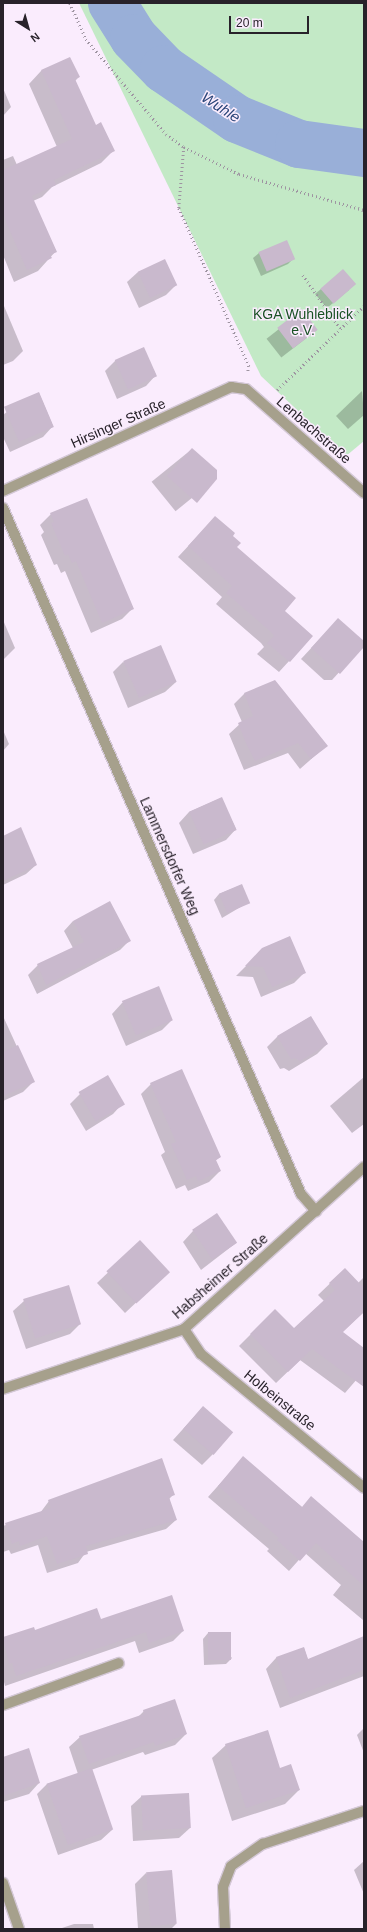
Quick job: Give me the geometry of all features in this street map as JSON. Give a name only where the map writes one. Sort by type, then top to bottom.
[{"type":"street","name":"Hirsinger Straße","points":[[3,491],[231,387],[246,389]]},
{"type":"street","name":"Lenbachstraße","points":[[246,389],[364,493]]},
{"type":"street","name":"Lammersdorfer Weg","points":[[3,508],[301,1194],[316,1211]]},
{"type":"street","name":"Habsheimer Straße","points":[[3,1390],[184,1329],[364,1167]]},
{"type":"street","name":"Holbeinstraße","points":[[184,1329],[201,1354],[364,1488]]},
{"type":"street","points":[[3,1705],[119,1663]]},
{"type":"street","points":[[225,1929],[223,1887],[231,1866],[264,1844],[364,1811]]},
{"type":"street","points":[[3,1883],[19,1929]]},
{"type":"path","points":[[70,3],[86,39],[166,134],[184,147],[239,174],[364,210]]},
{"type":"path","points":[[184,147],[179,208],[249,366],[246,389]]},
{"type":"path","points":[[303,275],[340,328]]},
{"type":"path","points":[[263,404],[364,306]]},
{"type":"green space","name":"KGA Wuhleblick e.V.","points":[[79,3],[364,3],[364,441],[346,456],[261,376]]},
{"type":"building","points":[[70,57],[80,77],[75,79],[96,125],[101,122],[115,151],[54,180],[56,185],[32,196],[57,252],[50,255],[52,258],[27,270],[6,222],[3,210],[3,170],[72,139],[41,70]]},
{"type":"building","points":[[287,240],[295,259],[267,271],[258,252]]},
{"type":"building","points":[[165,259],[177,285],[150,298],[138,272]]},
{"type":"building","points":[[343,269],[356,284],[333,304],[320,289]]},
{"type":"building","points":[[302,309],[318,330],[293,348],[277,328]]},
{"type":"building","points":[[144,347],[157,376],[128,389],[115,360]]},
{"type":"building","points":[[39,392],[54,427],[19,442],[4,407]]},
{"type":"building","points":[[192,448],[217,470],[217,479],[197,503],[167,476]]},
{"type":"building","points":[[87,498],[134,609],[102,623],[76,561],[72,563],[68,554],[65,556],[51,523],[54,522],[50,513]]},
{"type":"building","points":[[215,516],[235,533],[233,536],[241,543],[237,547],[296,598],[285,611],[313,636],[290,662],[267,643],[274,636],[271,632],[226,593],[232,586],[188,546]]},
{"type":"building","points":[[338,618],[364,641],[364,647],[340,674],[311,648]]},
{"type":"building","points":[[161,645],[177,682],[139,698],[123,661]]},
{"type":"building","points":[[275,680],[328,746],[311,759],[298,743],[255,761],[246,743],[238,723],[253,716],[244,693]]},
{"type":"building","points":[[222,797],[237,830],[204,845],[189,812]]},
{"type":"building","points":[[21,827],[37,865],[3,881],[3,836]]},
{"type":"building","points":[[242,884],[250,903],[227,913],[219,894]]},
{"type":"building","points":[[110,901],[131,941],[46,985],[37,964],[84,942],[73,921]]},
{"type":"building","points":[[290,936],[306,973],[272,987],[263,967],[245,966],[262,948]]},
{"type":"building","points":[[159,986],[173,1020],[136,1035],[122,1001]]},
{"type":"building","points":[[311,1016],[328,1044],[300,1061],[295,1058],[291,1059],[277,1036]]},
{"type":"building","points":[[18,1045],[35,1082],[3,1096],[3,1052]]},
{"type":"building","points":[[182,1069],[221,1157],[216,1160],[221,1171],[198,1181],[196,1176],[187,1180],[171,1144],[176,1142],[150,1083]]},
{"type":"building","points":[[108,1075],[125,1104],[96,1121],[79,1092]]},
{"type":"building","points":[[217,1213],[237,1243],[212,1260],[192,1230]]},
{"type":"building","points":[[140,1240],[170,1272],[136,1304],[106,1271]]},
{"type":"building","points":[[345,1268],[364,1288],[364,1312],[343,1332],[364,1348],[364,1387],[312,1349],[288,1372],[250,1334],[275,1309],[294,1328],[335,1290],[329,1283]]},
{"type":"building","points":[[69,1285],[81,1324],[35,1338],[23,1299]]},
{"type":"building","points":[[203,1406],[233,1432],[214,1455],[183,1429]]},
{"type":"building","points":[[243,1456],[302,1507],[311,1496],[364,1542],[364,1586],[316,1543],[300,1561],[277,1540],[279,1538],[218,1486]]},
{"type":"building","points":[[162,1458],[175,1495],[169,1497],[177,1520],[86,1546],[88,1554],[57,1564],[47,1536],[20,1546],[19,1541],[12,1544],[5,1523],[51,1508],[48,1500]]},
{"type":"building","points":[[172,1595],[184,1631],[149,1643],[146,1632],[16,1676],[12,1663],[9,1664],[3,1637],[34,1627],[35,1630],[97,1608],[101,1619]]},
{"type":"building","points":[[208,1632],[231,1632],[231,1660],[208,1660]]},
{"type":"building","points":[[364,1636],[364,1670],[290,1698],[276,1657],[304,1647],[308,1659]]},
{"type":"building","points":[[175,1699],[187,1734],[155,1746],[154,1742],[89,1764],[79,1736],[144,1714],[143,1710]]},
{"type":"building","points":[[268,1730],[280,1768],[291,1764],[300,1790],[246,1808],[225,1744]]},
{"type":"building","points":[[29,1748],[40,1783],[3,1796],[3,1757]]},
{"type":"building","points":[[92,1768],[113,1829],[68,1845],[47,1784]]},
{"type":"building","points":[[189,1793],[191,1828],[143,1830],[141,1796]]},
{"type":"building","points":[[172,1870],[177,1924],[151,1926],[146,1872]]},
{"type":"waterway","name":"Wuhle","points":[[112,3],[134,38],[164,69],[237,119],[299,144],[364,153]]}]
